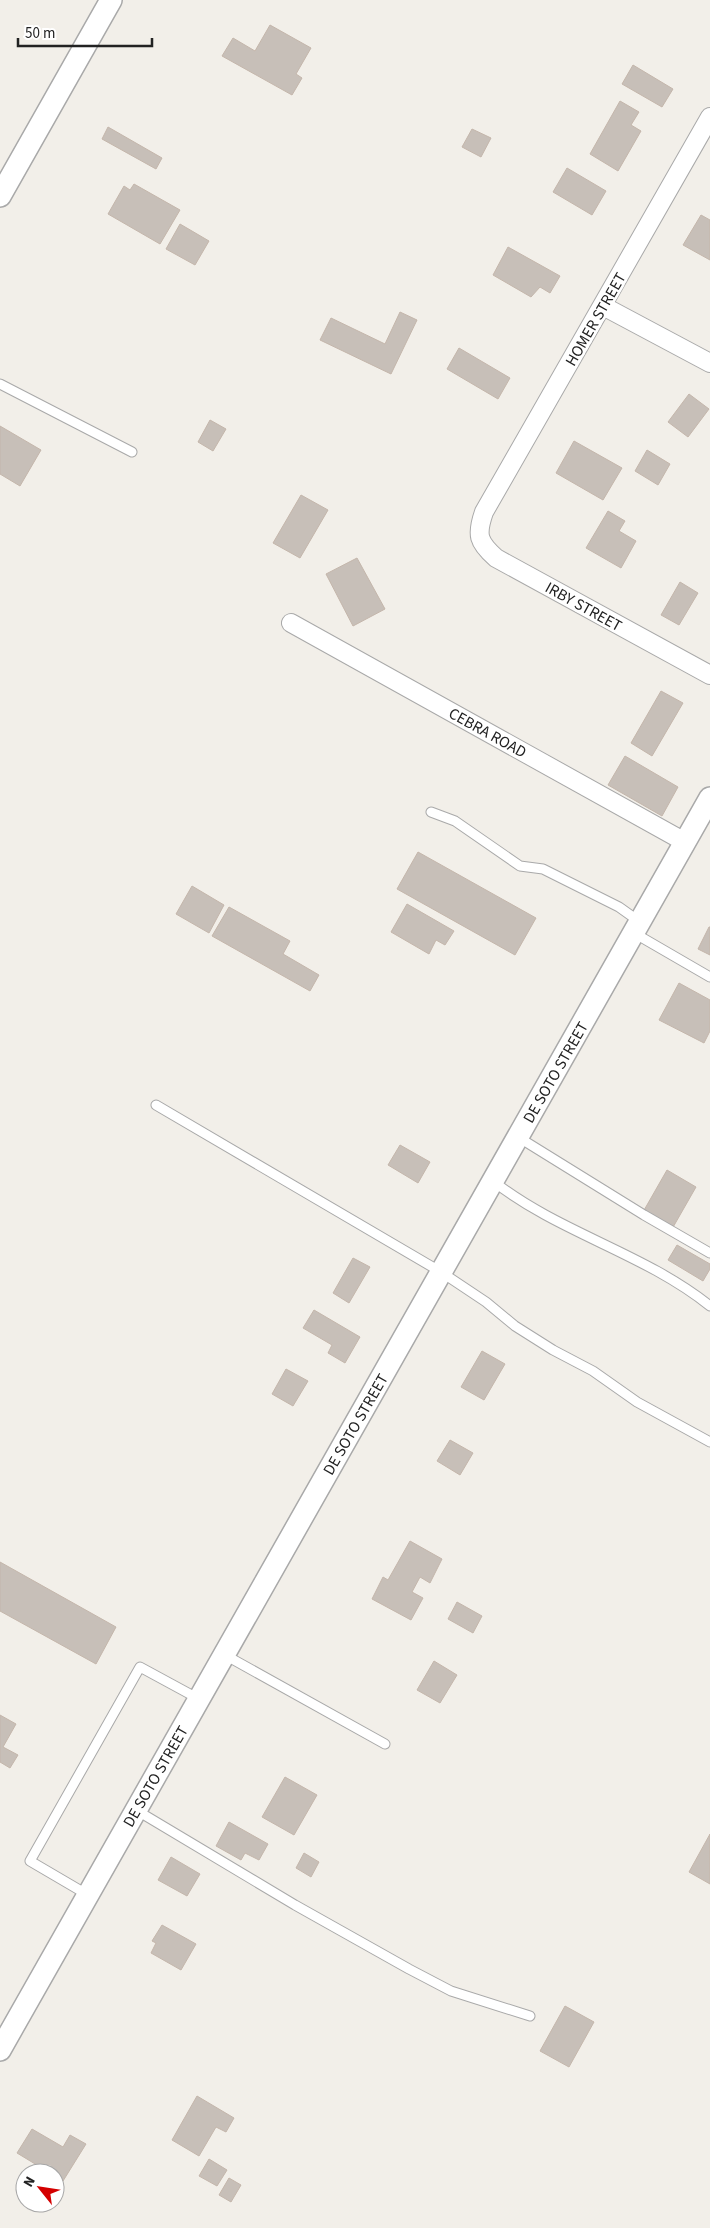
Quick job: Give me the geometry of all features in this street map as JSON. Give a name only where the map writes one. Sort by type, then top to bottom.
[{"type":"street","points":[[0,196],[111,0]]},
{"type":"street","name":"HOMER STREET","points":[[481,522],[484,512],[710,117]]},
{"type":"street","points":[[603,306],[710,363]]},
{"type":"street","name":"IRBY STREET","points":[[481,522],[479,537],[486,549],[496,558],[710,675]]},
{"type":"street","name":"CEBRA ROAD","points":[[291,624],[685,842]]},
{"type":"street","name":"DE SOTO STREET","points":[[0,2050],[710,798]]},
{"type":"lane","points":[[0,384],[132,452]]},
{"type":"lane","points":[[431,812],[455,821],[520,866],[543,870],[619,907],[637,928],[710,978]]},
{"type":"lane","points":[[156,1105],[441,1272],[480,1298],[515,1326],[593,1372],[637,1402],[710,1442]]},
{"type":"lane","points":[[518,1137],[644,1215],[710,1253]]},
{"type":"lane","points":[[493,1181],[529,1207],[659,1272],[710,1306]]},
{"type":"lane","points":[[224,1655],[385,1744]]},
{"type":"lane","points":[[88,1896],[30,1861],[140,1667],[199,1699]]},
{"type":"lane","points":[[136,1810],[295,1905],[451,1991],[530,2016]]},
{"type":"building","points":[[270,25],[311,48],[296,74],[302,78],[292,95],[222,56],[233,38],[255,51]]},
{"type":"building","points":[[633,65],[673,89],[662,107],[622,84]]},
{"type":"building","points":[[620,101],[639,112],[631,125],[641,131],[618,171],[590,154]]},
{"type":"building","points":[[108,127],[162,158],[156,169],[102,139]]},
{"type":"building","points":[[472,129],[491,138],[481,157],[462,147]]},
{"type":"building","points":[[567,168],[606,191],[592,215],[553,192]]},
{"type":"building","points":[[134,184],[180,210],[160,244],[108,214],[124,186],[130,190]]},
{"type":"building","points":[[701,215],[710,220],[710,260],[683,245]]},
{"type":"building","points":[[180,224],[209,241],[195,265],[166,249]]},
{"type":"building","points":[[508,247],[560,276],[550,293],[540,287],[531,297],[493,275]]},
{"type":"building","points":[[400,312],[417,320],[391,374],[320,340],[331,318],[385,344]]},
{"type":"building","points":[[459,348],[510,378],[498,399],[447,369]]},
{"type":"building","points":[[689,394],[709,409],[688,437],[668,422]]},
{"type":"building","points":[[210,420],[226,429],[213,451],[198,442]]},
{"type":"building","points":[[0,426],[41,450],[20,486],[0,474]]},
{"type":"building","points":[[574,441],[622,468],[603,500],[556,473]]},
{"type":"building","points":[[647,450],[670,464],[658,485],[635,471]]},
{"type":"building","points":[[301,495],[328,510],[300,558],[273,543]]},
{"type":"building","points":[[608,511],[625,521],[619,531],[636,541],[621,568],[586,548]]},
{"type":"building","points":[[357,558],[385,609],[353,626],[326,574]]},
{"type":"building","points":[[680,582],[698,593],[679,625],[661,615]]},
{"type":"building","points":[[661,691],[683,703],[652,756],[631,743]]},
{"type":"building","points":[[625,756],[678,787],[662,816],[608,785]]},
{"type":"building","points":[[418,852],[536,918],[515,955],[397,889]]},
{"type":"building","points":[[192,886],[224,905],[209,933],[176,914]]},
{"type":"building","points":[[407,904],[454,931],[445,945],[436,940],[429,954],[391,932]]},
{"type":"building","points":[[229,907],[290,941],[283,954],[319,975],[310,991],[212,936]]},
{"type":"building","points":[[710,927],[710,955],[698,949]]},
{"type":"building","points":[[679,983],[710,1000],[710,1031],[704,1043],[659,1020]]},
{"type":"building","points":[[400,1145],[430,1162],[418,1183],[388,1165]]},
{"type":"building","points":[[667,1170],[696,1187],[672,1229],[643,1212]]},
{"type":"building","points":[[677,1245],[710,1264],[710,1269],[703,1281],[668,1260]]},
{"type":"building","points":[[353,1258],[370,1267],[349,1303],[333,1293]]},
{"type":"building","points":[[314,1310],[360,1337],[345,1363],[328,1353],[332,1345],[303,1328]]},
{"type":"building","points":[[482,1351],[505,1364],[484,1400],[461,1387]]},
{"type":"building","points":[[286,1369],[308,1381],[293,1406],[272,1394]]},
{"type":"building","points":[[450,1440],[473,1453],[460,1475],[437,1461]]},
{"type":"building","points":[[410,1541],[442,1559],[430,1583],[420,1577],[412,1592],[423,1598],[411,1620],[372,1599],[383,1577],[388,1580]]},
{"type":"building","points":[[0,1562],[116,1627],[96,1664],[0,1611]]},
{"type":"building","points":[[457,1602],[482,1616],[473,1633],[448,1619]]},
{"type":"building","points":[[434,1661],[457,1675],[440,1703],[417,1690]]},
{"type":"building","points":[[0,1715],[16,1724],[3,1747],[18,1755],[10,1768],[0,1762]]},
{"type":"building","points":[[285,1777],[317,1795],[294,1835],[262,1817]]},
{"type":"building","points":[[229,1822],[268,1844],[259,1860],[245,1853],[241,1860],[216,1846]]},
{"type":"building","points":[[710,1834],[710,1884],[689,1872]]},
{"type":"building","points":[[304,1853],[319,1862],[311,1877],[296,1868]]},
{"type":"building","points":[[171,1857],[200,1874],[187,1896],[158,1880]]},
{"type":"building","points":[[162,1925],[196,1944],[181,1970],[151,1953],[156,1943],[152,1941]]},
{"type":"building","points":[[565,2006],[594,2022],[569,2067],[540,2051]]},
{"type":"building","points":[[197,2096],[234,2118],[226,2132],[216,2127],[199,2156],[172,2140]]},
{"type":"building","points":[[32,2129],[63,2147],[70,2135],[86,2144],[65,2178],[65,2163],[34,2163],[17,2153]]},
{"type":"building","points":[[209,2159],[227,2170],[217,2186],[199,2176]]},
{"type":"building","points":[[229,2178],[241,2185],[231,2202],[219,2195]]}]
